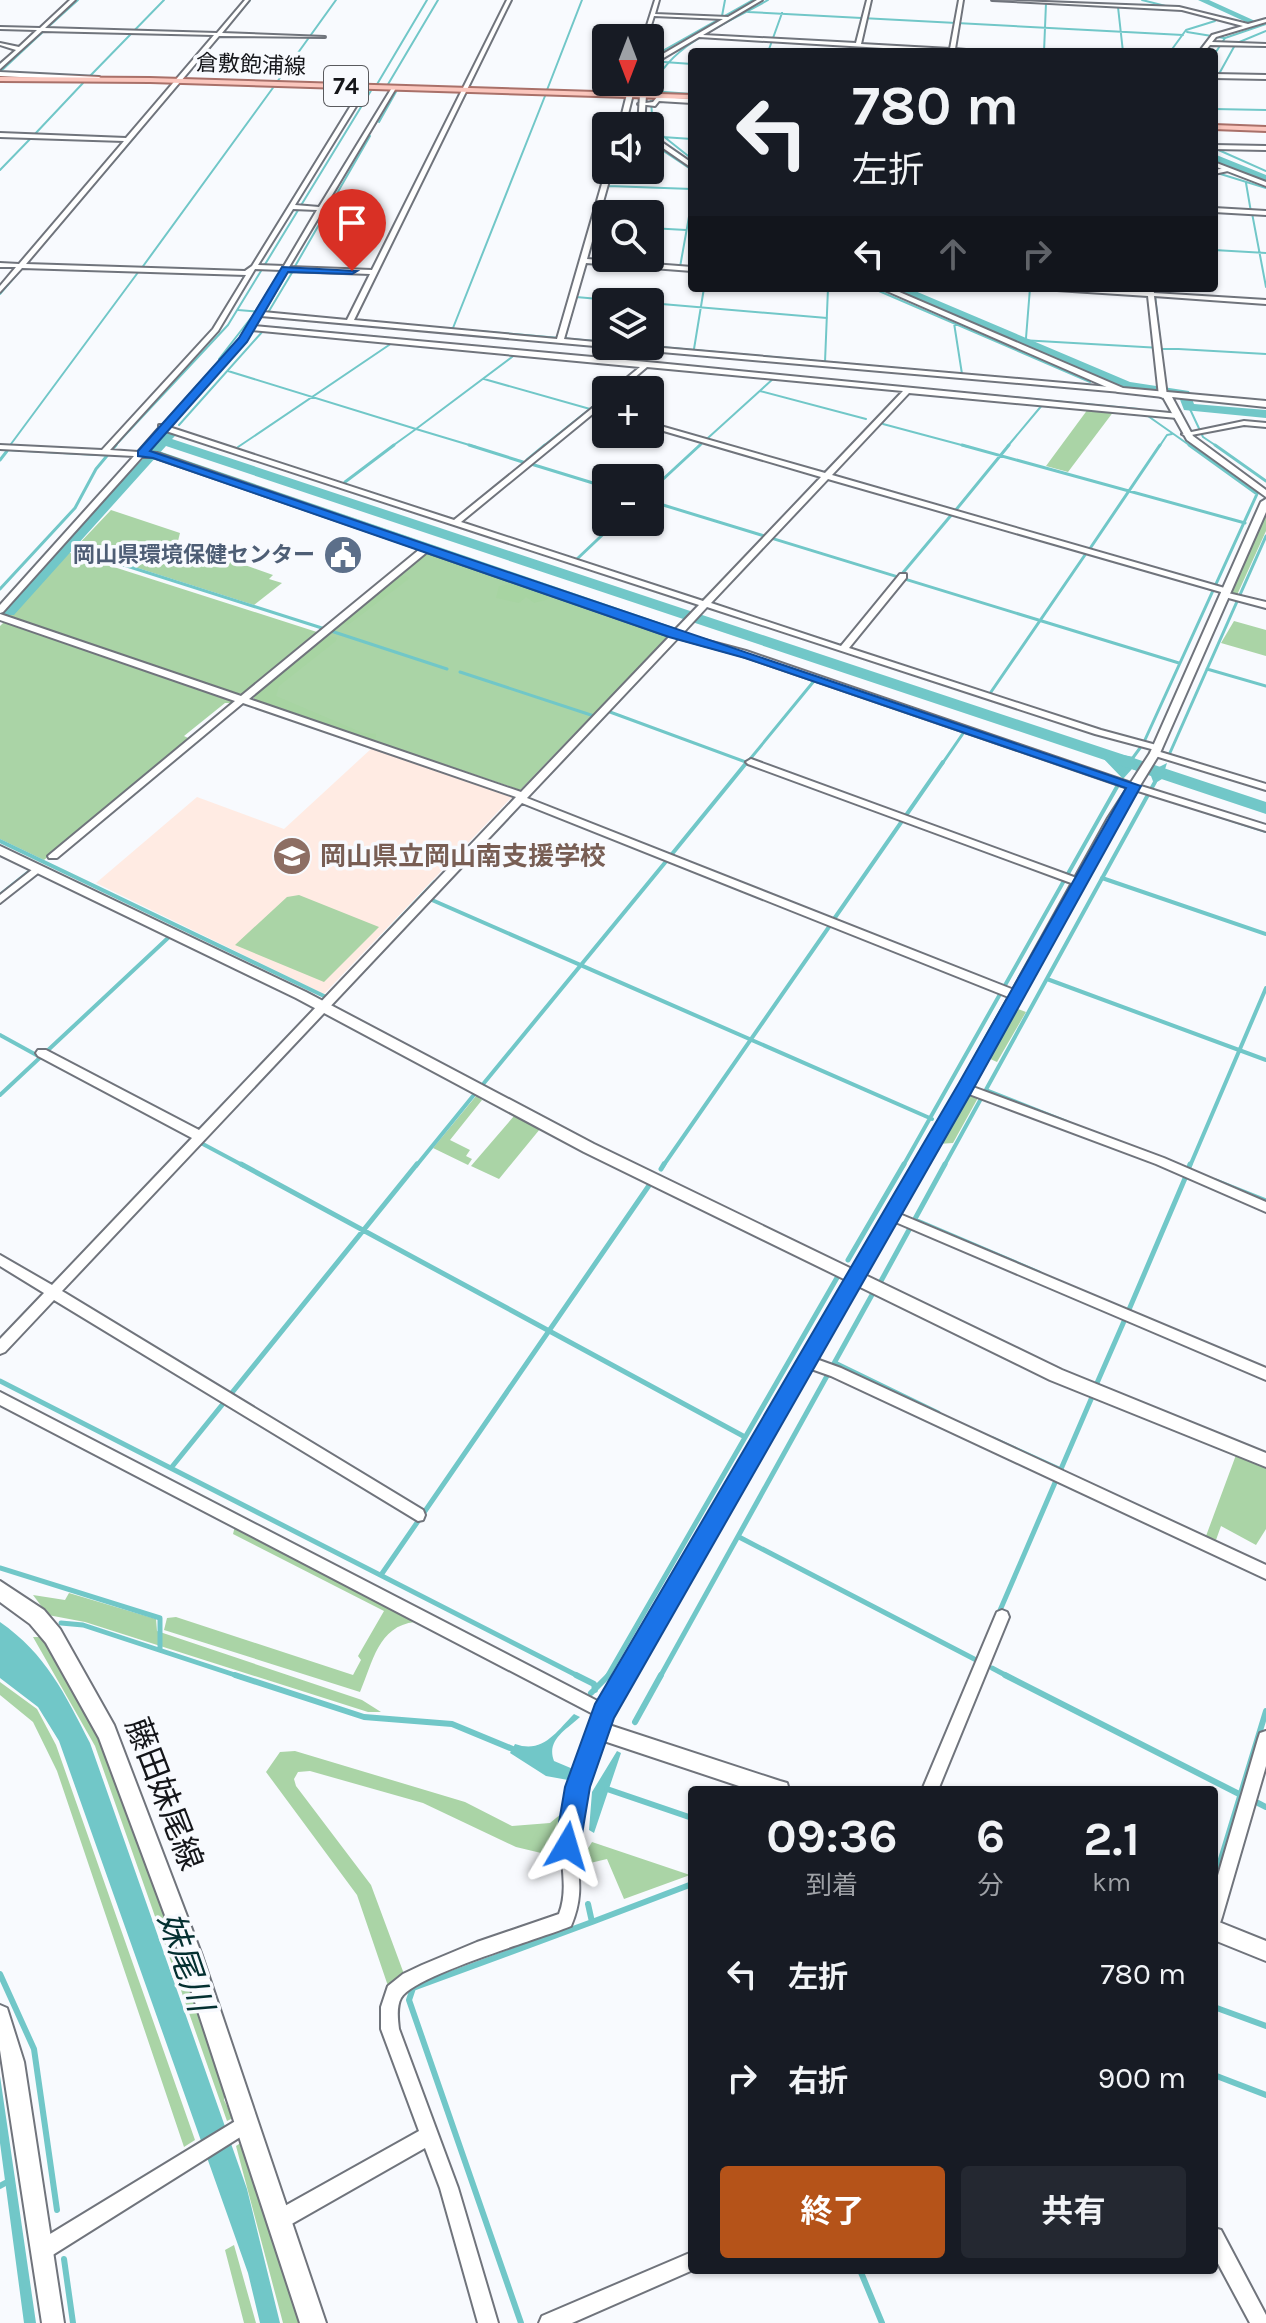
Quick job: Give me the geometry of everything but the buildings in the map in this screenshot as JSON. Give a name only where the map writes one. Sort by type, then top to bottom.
[{"type":"main road","name":"倉敷飽浦線","points":[[0,77],[592,95]]},
{"type":"main road","name":"倉敷飽浦線","points":[[629,96],[645,100],[672,96],[688,98]]},
{"type":"main road","points":[[1218,127],[1266,129]]},
{"type":"main road","name":"藤田妹尾線","points":[[0,1590],[37,1617],[53,1636],[107,1732],[190,1953],[242,2126],[281,2219],[313,2323]]},
{"type":"street","points":[[0,67],[73,0]]},
{"type":"street","points":[[0,290],[247,0]]},
{"type":"street","points":[[351,320],[372,272],[509,0]]},
{"type":"street","points":[[650,24],[657,0]]},
{"type":"street","points":[[664,57],[703,37],[725,17],[760,0]]},
{"type":"street","points":[[859,45],[869,0]]},
{"type":"street","points":[[953,48],[961,0]]},
{"type":"street","points":[[994,0],[1180,9]]},
{"type":"street","points":[[1149,0],[1251,23]]},
{"type":"street","points":[[654,15],[725,17]]},
{"type":"street","points":[[1204,48],[1213,36],[1266,20]]},
{"type":"street","points":[[0,28],[323,37]]},
{"type":"street","points":[[703,37],[915,48]]},
{"type":"street","points":[[1207,43],[1266,45]]},
{"type":"street","points":[[0,44],[20,49]]},
{"type":"street","points":[[1218,76],[1266,77]]},
{"type":"street","points":[[109,451],[216,330],[298,207],[365,87]]},
{"type":"street","points":[[0,610],[148,454],[162,427],[251,328],[393,88]]},
{"type":"street","points":[[664,95],[672,96]]},
{"type":"street","points":[[625,112],[629,96]]},
{"type":"street","points":[[643,112],[646,96]]},
{"type":"street","points":[[645,100],[688,99]]},
{"type":"street","points":[[0,135],[128,140]]},
{"type":"street","points":[[664,146],[688,163]]},
{"type":"street","points":[[1218,147],[1266,148]]},
{"type":"street","points":[[1218,169],[1266,184]]},
{"type":"street","points":[[561,339],[586,261],[605,184]]},
{"type":"street","points":[[298,207],[322,209]]},
{"type":"street","points":[[1218,210],[1266,213]]},
{"type":"street","points":[[586,261],[688,269]]},
{"type":"street","points":[[0,265],[372,272]]},
{"type":"street","points":[[893,292],[1121,390]]},
{"type":"street","points":[[1266,302],[1151,292],[1164,394],[1186,434],[1266,494]]},
{"type":"street","points":[[261,312],[592,343]]},
{"type":"street","points":[[251,328],[1177,416]]},
{"type":"street","points":[[664,350],[1266,404]]},
{"type":"street","points":[[632,376],[648,360]]},
{"type":"street","points":[[0,1348],[907,390]]},
{"type":"street","points":[[457,521],[592,411]]},
{"type":"street","points":[[1186,434],[1244,423],[1266,425]]},
{"type":"street","points":[[162,427],[1266,787]]},
{"type":"street","points":[[664,429],[1266,605]]},
{"type":"street","points":[[0,447],[148,454],[678,634],[1144,781],[1266,828]]},
{"type":"street","points":[[488,2323],[430,2135],[390,2029],[390,2002],[396,1990],[420,1974],[565,1920],[573,1906],[567,1846],[581,1778],[604,1712],[890,1215],[977,1093],[1007,992],[1070,879],[1144,781],[1266,502]]},
{"type":"street","points":[[53,856],[426,548]]},
{"type":"street","points":[[844,648],[902,577]]},
{"type":"street","points":[[0,617],[244,699],[522,798],[1007,992]]},
{"type":"street","points":[[751,762],[1070,879]]},
{"type":"street","points":[[0,850],[325,1007],[499,1103],[1056,1375],[1266,1460]]},
{"type":"street","points":[[0,900],[38,868]]},
{"type":"street","points":[[44,1054],[201,1137]]},
{"type":"street","points":[[977,1093],[1160,1161],[1266,1207]]},
{"type":"street","points":[[890,1215],[1266,1374]]},
{"type":"street","points":[[0,1260],[418,1515]]},
{"type":"street","points":[[805,1361],[1020,1455],[1266,1572]]},
{"type":"street","points":[[0,1398],[604,1712]]},
{"type":"street","points":[[932,1786],[1002,1617]]},
{"type":"street","points":[[598,1731],[768,1786]]},
{"type":"street","points":[[1218,1903],[1266,1739]]},
{"type":"street","points":[[1218,1932],[1266,1951]]},
{"type":"street","points":[[0,2015],[14,2062],[53,2323]]},
{"type":"street","points":[[44,2249],[242,2126]]},
{"type":"street","points":[[281,2219],[430,2135]]},
{"type":"street","points":[[1218,2244],[1260,2323]]},
{"type":"street","points":[[549,2323],[688,2263]]},
{"type":"shaded area","name":"岡山県立岡山南支援学校","points":[[372,748],[512,797],[324,994],[96,883],[197,797],[284,829]]},
{"type":"green space","points":[[1088,409],[1114,411],[1068,472],[1046,466]]},
{"type":"green space","points":[[111,510],[180,533],[178,541],[273,575],[269,579],[282,583],[254,605],[75,548]]},
{"type":"green space","points":[[1266,511],[1266,531],[1237,595],[1230,593]]},
{"type":"green space","points":[[427,551],[670,635],[520,790],[254,700],[254,695]]},
{"type":"green space","points":[[67,552],[320,633],[245,693],[236,694],[9,616]]},
{"type":"green space","points":[[400,574],[410,578],[348,625],[340,623]]},
{"type":"green space","points":[[511,584],[549,599],[534,603],[526,597],[519,603],[496,598],[499,586]]},
{"type":"green space","points":[[6,620],[234,700],[234,703],[225,703],[184,736],[190,739],[44,860],[0,839],[0,626]]},
{"type":"green space","points":[[1234,621],[1266,630],[1266,656],[1221,643]]},
{"type":"green space","points":[[326,635],[337,638],[336,641],[279,686],[276,696],[363,733],[376,734],[376,738],[371,740],[255,699],[257,691]]},
{"type":"green space","points":[[299,895],[379,927],[324,982],[235,945],[287,897]]},
{"type":"green space","points":[[1015,1008],[1026,1012],[997,1062],[988,1058]]},
{"type":"green space","points":[[970,1093],[979,1096],[953,1143],[938,1144]]},
{"type":"green space","points":[[476,1096],[482,1100],[450,1140],[470,1150],[466,1156],[472,1159],[468,1165],[433,1148]]},
{"type":"green space","points":[[514,1116],[540,1129],[499,1179],[471,1166]]},
{"type":"green space","points":[[1236,1455],[1266,1467],[1266,1529],[1256,1545],[1221,1526],[1216,1540],[1206,1536]]},
{"type":"green space","points":[[235,1526],[415,1622],[393,1630],[385,1638],[378,1647],[360,1692],[164,1630],[167,1618],[176,1617],[353,1675],[361,1660],[358,1656],[384,1611],[233,1534]]},
{"type":"green space","points":[[69,1593],[156,1619],[157,1631],[362,1700],[381,1712],[368,1712],[85,1622],[48,1615],[33,1595],[65,1600]]},
{"type":"green space","points":[[33,1637],[44,1637],[85,1699],[153,1874],[226,2087],[224,2100],[233,2118],[227,2121],[95,1746]]},
{"type":"green space","points":[[0,1682],[37,1709],[56,1745],[195,2140],[184,2147],[57,1771],[33,1722],[0,1695]]},
{"type":"green space","points":[[295,1751],[465,1802],[512,1826],[550,1823],[567,1809],[562,1858],[516,1847],[423,1803],[310,1771],[298,1772],[294,1779],[296,1786],[371,1885],[404,1974],[388,1986],[357,1895],[266,1772],[280,1752]]},
{"type":"green space","points":[[592,1842],[688,1876],[624,1899],[607,1859],[586,1864],[587,1850]]},
{"type":"green space","points":[[242,2142],[305,2323],[283,2323],[236,2146]]},
{"type":"green space","points":[[234,2245],[256,2323],[244,2323],[225,2250]]},
{"type":"water","points":[[1102,751],[1134,757],[1136,765],[1155,769],[1167,763],[1162,779],[1154,784],[1151,776],[1132,769],[1123,779],[1100,755]]},
{"type":"water","name":"妹尾川","points":[[0,1622],[42,1661],[63,1692],[90,1743],[247,2189],[280,2323],[260,2323],[248,2273],[59,1741],[38,1707],[0,1678]]},
{"type":"water","points":[[574,1714],[580,1717],[555,1741],[552,1754],[554,1761],[573,1769],[568,1780],[546,1776],[510,1753],[515,1744],[534,1746],[548,1740]]},
{"type":"water","points":[[617,1751],[621,1753],[594,1833],[589,1830],[592,1792]]},
{"type":"water","points":[[0,2076],[36,2323],[24,2323],[0,2143]]},
{"type":"waterway","points":[[47,28],[78,0]]},
{"type":"waterway","points":[[90,76],[164,0]]},
{"type":"waterway","points":[[187,74],[250,0]]},
{"type":"waterway","points":[[277,82],[336,0]]},
{"type":"waterway","points":[[376,86],[427,0]]},
{"type":"waterway","points":[[387,86],[438,0]]},
{"type":"waterway","points":[[463,88],[507,0]]},
{"type":"waterway","points":[[547,90],[582,0]]},
{"type":"waterway","points":[[652,24],[659,0]]},
{"type":"waterway","points":[[722,16],[725,0]]},
{"type":"waterway","points":[[664,50],[753,0]]},
{"type":"waterway","points":[[669,62],[700,37],[768,0]]},
{"type":"waterway","points":[[1006,0],[1048,2]]},
{"type":"waterway","points":[[1142,0],[1217,19]]},
{"type":"waterway","points":[[1202,0],[1260,25]]},
{"type":"waterway","points":[[1045,28],[1046,3]]},
{"type":"waterway","points":[[1118,7],[1121,32]]},
{"type":"waterway","points":[[748,12],[782,14]]},
{"type":"waterway","points":[[769,48],[782,14]]},
{"type":"waterway","points":[[782,14],[1045,28]]},
{"type":"waterway","points":[[1182,35],[1186,30],[1215,21]]},
{"type":"waterway","points":[[1218,49],[1225,38],[1266,24]]},
{"type":"waterway","points":[[1044,48],[1045,28]]},
{"type":"waterway","points":[[1045,28],[1121,32]]},
{"type":"waterway","points":[[0,72],[46,29]]},
{"type":"waterway","points":[[1237,43],[1266,31]]},
{"type":"waterway","points":[[1121,32],[1182,35]]},
{"type":"waterway","points":[[1121,32],[1123,48]]},
{"type":"waterway","points":[[1187,32],[1224,38]]},
{"type":"waterway","points":[[1173,48],[1182,35]]},
{"type":"waterway","points":[[1201,48],[1211,36]]},
{"type":"waterway","points":[[859,48],[861,41]]},
{"type":"waterway","points":[[1218,76],[1235,45]]},
{"type":"waterway","points":[[664,62],[669,62]]},
{"type":"waterway","points":[[664,69],[669,62]]},
{"type":"waterway","points":[[669,62],[688,64]]},
{"type":"waterway","points":[[71,81],[91,82]]},
{"type":"waterway","points":[[136,82],[170,83]]},
{"type":"waterway","points":[[34,135],[83,83]]},
{"type":"waterway","points":[[177,83],[274,86]]},
{"type":"waterway","points":[[141,269],[274,86]]},
{"type":"waterway","points":[[274,86],[361,89]]},
{"type":"waterway","points":[[114,447],[228,325],[372,89],[377,89]]},
{"type":"waterway","points":[[379,122],[397,90]]},
{"type":"waterway","points":[[397,90],[461,92]]},
{"type":"waterway","points":[[351,312],[461,92]]},
{"type":"waterway","points":[[461,92],[630,97]]},
{"type":"waterway","points":[[664,92],[688,94]]},
{"type":"waterway","points":[[453,328],[545,96]]},
{"type":"waterway","points":[[629,112],[633,96]]},
{"type":"waterway","points":[[651,101],[653,128],[665,137]]},
{"type":"waterway","points":[[1218,109],[1266,110]]},
{"type":"waterway","points":[[53,232],[136,135]]},
{"type":"waterway","points":[[294,268],[370,136]]},
{"type":"waterway","points":[[0,170],[32,137]]},
{"type":"waterway","points":[[665,137],[688,139]]},
{"type":"waterway","points":[[665,137],[688,156]]},
{"type":"waterway","points":[[1218,150],[1266,171]]},
{"type":"waterway","points":[[664,151],[688,167]]},
{"type":"waterway","points":[[1218,159],[1266,179]]},
{"type":"waterway","points":[[1218,173],[1266,188]]},
{"type":"waterway","points":[[1246,183],[1251,212]]},
{"type":"waterway","points":[[576,297],[608,184]]},
{"type":"waterway","points":[[608,186],[688,189]]},
{"type":"waterway","points":[[1252,213],[1259,253]]},
{"type":"waterway","points":[[680,267],[688,222]]},
{"type":"waterway","points":[[664,229],[686,230]]},
{"type":"waterway","points":[[1218,250],[1259,253]]},
{"type":"waterway","points":[[1259,253],[1266,253]]},
{"type":"waterway","points":[[1259,253],[1266,287]]},
{"type":"waterway","points":[[0,294],[24,266]]},
{"type":"waterway","points":[[11,444],[139,271]]},
{"type":"waterway","points":[[269,311],[293,271]]},
{"type":"waterway","points":[[701,307],[703,292]]},
{"type":"waterway","points":[[827,318],[828,292]]},
{"type":"waterway","points":[[881,292],[954,323]]},
{"type":"waterway","points":[[907,292],[1127,385],[1184,394],[1189,407],[1266,414]]},
{"type":"waterway","points":[[1026,338],[1030,292]]},
{"type":"waterway","points":[[1155,296],[1161,348]]},
{"type":"waterway","points":[[565,338],[576,297]]},
{"type":"waterway","points":[[576,297],[592,298]]},
{"type":"waterway","points":[[664,304],[701,307]]},
{"type":"waterway","points":[[694,349],[701,307]]},
{"type":"waterway","points":[[701,307],[827,318]]},
{"type":"waterway","points":[[238,310],[592,341]]},
{"type":"waterway","points":[[219,359],[254,314]]},
{"type":"waterway","points":[[825,362],[827,318]]},
{"type":"waterway","points":[[825,362],[962,374],[954,323]]},
{"type":"waterway","points":[[954,323],[1090,382]]},
{"type":"waterway","points":[[179,425],[263,331],[271,327],[378,337]]},
{"type":"waterway","points":[[1021,340],[1161,348]]},
{"type":"waterway","points":[[312,397],[392,343]]},
{"type":"waterway","points":[[664,347],[825,362]]},
{"type":"waterway","points":[[1161,348],[1266,354]]},
{"type":"waterway","points":[[1161,348],[1166,392]]},
{"type":"waterway","points":[[416,429],[516,354]]},
{"type":"waterway","points":[[228,371],[312,397]]},
{"type":"waterway","points":[[698,447],[774,378]]},
{"type":"waterway","points":[[484,379],[590,409]]},
{"type":"waterway","points":[[881,385],[1138,409],[1192,447]]},
{"type":"waterway","points":[[760,391],[866,419]]},
{"type":"waterway","points":[[238,447],[312,397]]},
{"type":"waterway","points":[[312,397],[416,429]]},
{"type":"waterway","points":[[1007,447],[1043,404]]},
{"type":"waterway","points":[[1189,407],[1203,437],[1215,445]]},
{"type":"waterway","points":[[542,447],[590,409]]},
{"type":"waterway","points":[[883,424],[969,447]]},
{"type":"waterway","points":[[391,447],[416,429]]},
{"type":"waterway","points":[[416,429],[476,447]]},
{"type":"waterway","points":[[1159,447],[1167,435],[1172,434]]},
{"type":"waterway","points":[[8,612],[168,436]]},
{"type":"waterway","points":[[164,441],[1266,808]]},
{"type":"waterway","points":[[0,589],[75,508],[96,469],[116,445]]},
{"type":"waterway","points":[[345,482],[394,445]]},
{"type":"waterway","points":[[469,445],[526,463]]},
{"type":"waterway","points":[[527,460],[545,445]]},
{"type":"waterway","points":[[664,478],[700,445]]},
{"type":"waterway","points":[[962,445],[1000,456]]},
{"type":"waterway","points":[[1000,456],[1009,445]]},
{"type":"waterway","points":[[1129,491],[1160,445]]},
{"type":"waterway","points":[[1189,445],[1257,494],[1244,523]]},
{"type":"waterway","points":[[1215,445],[1266,481]]},
{"type":"waterway","points":[[0,449],[107,455]]},
{"type":"waterway","points":[[0,460],[7,451]]},
{"type":"waterway","points":[[154,451],[677,630]]},
{"type":"waterway","points":[[955,511],[1000,456]]},
{"type":"waterway","points":[[1000,456],[1129,491]]},
{"type":"waterway","points":[[531,464],[592,483]]},
{"type":"waterway","points":[[1089,550],[1129,491]]},
{"type":"waterway","points":[[1129,491],[1244,523]]},
{"type":"waterway","points":[[664,505],[1040,620]]},
{"type":"waterway","points":[[901,575],[953,513]]},
{"type":"waterway","points":[[1144,742],[1244,523]]},
{"type":"waterway","points":[[577,559],[601,536]]},
{"type":"waterway","points":[[1207,669],[1266,536]]},
{"type":"waterway","points":[[67,547],[325,629]]},
{"type":"waterway","points":[[1040,620],[1087,552]]},
{"type":"waterway","points":[[991,692],[1040,620]]},
{"type":"waterway","points":[[1040,620],[1179,663]]},
{"type":"waterway","points":[[331,631],[447,669]]},
{"type":"waterway","points":[[1190,761],[1169,755],[1207,669]]},
{"type":"waterway","points":[[1207,669],[1266,686]]},
{"type":"waterway","points":[[460,672],[594,716]]},
{"type":"waterway","points":[[747,762],[814,681]]},
{"type":"waterway","points":[[610,712],[747,762]]},
{"type":"waterway","points":[[942,764],[964,732]]},
{"type":"waterway","points":[[1132,759],[1140,748]]},
{"type":"waterway","points":[[672,854],[747,762]]},
{"type":"waterway","points":[[747,762],[751,764],[747,763]]},
{"type":"waterway","points":[[834,919],[943,762]]},
{"type":"waterway","points":[[1102,878],[1155,782]]},
{"type":"waterway","points":[[930,1118],[1118,785]]},
{"type":"waterway","points":[[1204,811],[1266,831]]},
{"type":"waterway","points":[[0,841],[326,997]]},
{"type":"waterway","points":[[581,965],[668,859]]},
{"type":"waterway","points":[[0,895],[30,871]]},
{"type":"waterway","points":[[944,1166],[1102,878]]},
{"type":"waterway","points":[[1102,878],[1266,934]]},
{"type":"waterway","points":[[380,940],[435,882]]},
{"type":"waterway","points":[[432,900],[581,965]]},
{"type":"waterway","points":[[751,1040],[831,924]]},
{"type":"waterway","points":[[0,1095],[169,937]]},
{"type":"waterway","points":[[484,1083],[581,965]]},
{"type":"waterway","points":[[581,965],[751,1040]]},
{"type":"waterway","points":[[1047,979],[1239,1050]]},
{"type":"waterway","points":[[1239,1050],[1266,988]]},
{"type":"waterway","points":[[0,1035],[40,1057]]},
{"type":"waterway","points":[[663,1166],[751,1040]]},
{"type":"waterway","points":[[751,1040],[930,1118]]},
{"type":"waterway","points":[[1190,1166],[1239,1050]]},
{"type":"waterway","points":[[1239,1050],[1266,1060]]},
{"type":"waterway","points":[[986,1090],[1067,1122]]},
{"type":"waterway","points":[[416,1166],[473,1096]]},
{"type":"waterway","points":[[903,1166],[930,1118]]},
{"type":"waterway","points":[[201,1143],[244,1166]]},
{"type":"waterway","points":[[241,1164],[363,1230]]},
{"type":"waterway","points":[[363,1230],[417,1164]]},
{"type":"waterway","points":[[661,1169],[664,1164]]},
{"type":"waterway","points":[[848,1260],[904,1164]]},
{"type":"waterway","points":[[881,1281],[945,1164]]},
{"type":"waterway","points":[[1188,1170],[1190,1164]]},
{"type":"waterway","points":[[1128,1312],[1186,1176]]},
{"type":"waterway","points":[[1216,1181],[1266,1201]]},
{"type":"waterway","points":[[549,1331],[650,1184]]},
{"type":"waterway","points":[[915,1220],[1039,1273]]},
{"type":"waterway","points":[[171,1468],[363,1230]]},
{"type":"waterway","points":[[363,1230],[549,1331]]},
{"type":"waterway","points":[[607,1677],[838,1276]]},
{"type":"waterway","points":[[660,1677],[873,1293]]},
{"type":"waterway","points":[[1097,1383],[1125,1319]]},
{"type":"waterway","points":[[381,1575],[549,1331]]},
{"type":"waterway","points":[[549,1331],[745,1437]]},
{"type":"waterway","points":[[835,1363],[938,1413]]},
{"type":"waterway","points":[[0,1381],[580,1677]]},
{"type":"waterway","points":[[1061,1469],[1092,1397]]},
{"type":"waterway","points":[[993,1439],[1061,1470]]},
{"type":"waterway","points":[[998,1615],[1057,1478]]},
{"type":"waterway","points":[[739,1537],[980,1662]]},
{"type":"waterway","points":[[0,1568],[160,1618],[160,1650]]},
{"type":"waterway","points":[[61,1623],[83,1625],[241,1677]]},
{"type":"waterway","points":[[992,1668],[1009,1677]]},
{"type":"waterway","points":[[235,1675],[364,1717],[452,1724],[515,1750]]},
{"type":"waterway","points":[[576,1675],[580,1677]]},
{"type":"waterway","points":[[635,1722],[661,1675]]},
{"type":"waterway","points":[[1005,1675],[1241,1795]]},
{"type":"waterway","points":[[580,1677],[594,1684],[595,1689]]},
{"type":"waterway","points":[[595,1689],[607,1677]]},
{"type":"waterway","points":[[591,1693],[595,1689]]},
{"type":"waterway","points":[[1241,1795],[1266,1711]]},
{"type":"waterway","points":[[607,1789],[688,1817]]},
{"type":"waterway","points":[[1218,1869],[1241,1795]]},
{"type":"waterway","points":[[1258,1803],[1266,1807]]},
{"type":"waterway","points":[[592,1922],[688,1886]]},
{"type":"waterway","points":[[588,1904],[592,1922]]},
{"type":"waterway","points":[[521,2323],[409,2000],[413,1988],[592,1922]]},
{"type":"waterway","points":[[0,1974],[34,2049],[57,2210]]},
{"type":"waterway","points":[[1218,2008],[1266,2026]]},
{"type":"waterway","points":[[1218,2077],[1266,2095]]},
{"type":"waterway","points":[[0,2186],[9,2181]]},
{"type":"waterway","points":[[64,2259],[73,2323]]},
{"type":"waterway","points":[[862,2274],[882,2323]]},
{"type":"place","name":"岡山県環境保健センター","points":[[343,555]]},
{"type":"place","name":"岡山県立岡山南支援学校","points":[[292,856]]},
{"type":"route","points":[[352,271],[285,269],[243,340],[162,427],[142,453],[1134,786],[965,1088],[604,1712],[572,1808],[567,1846]]}]
